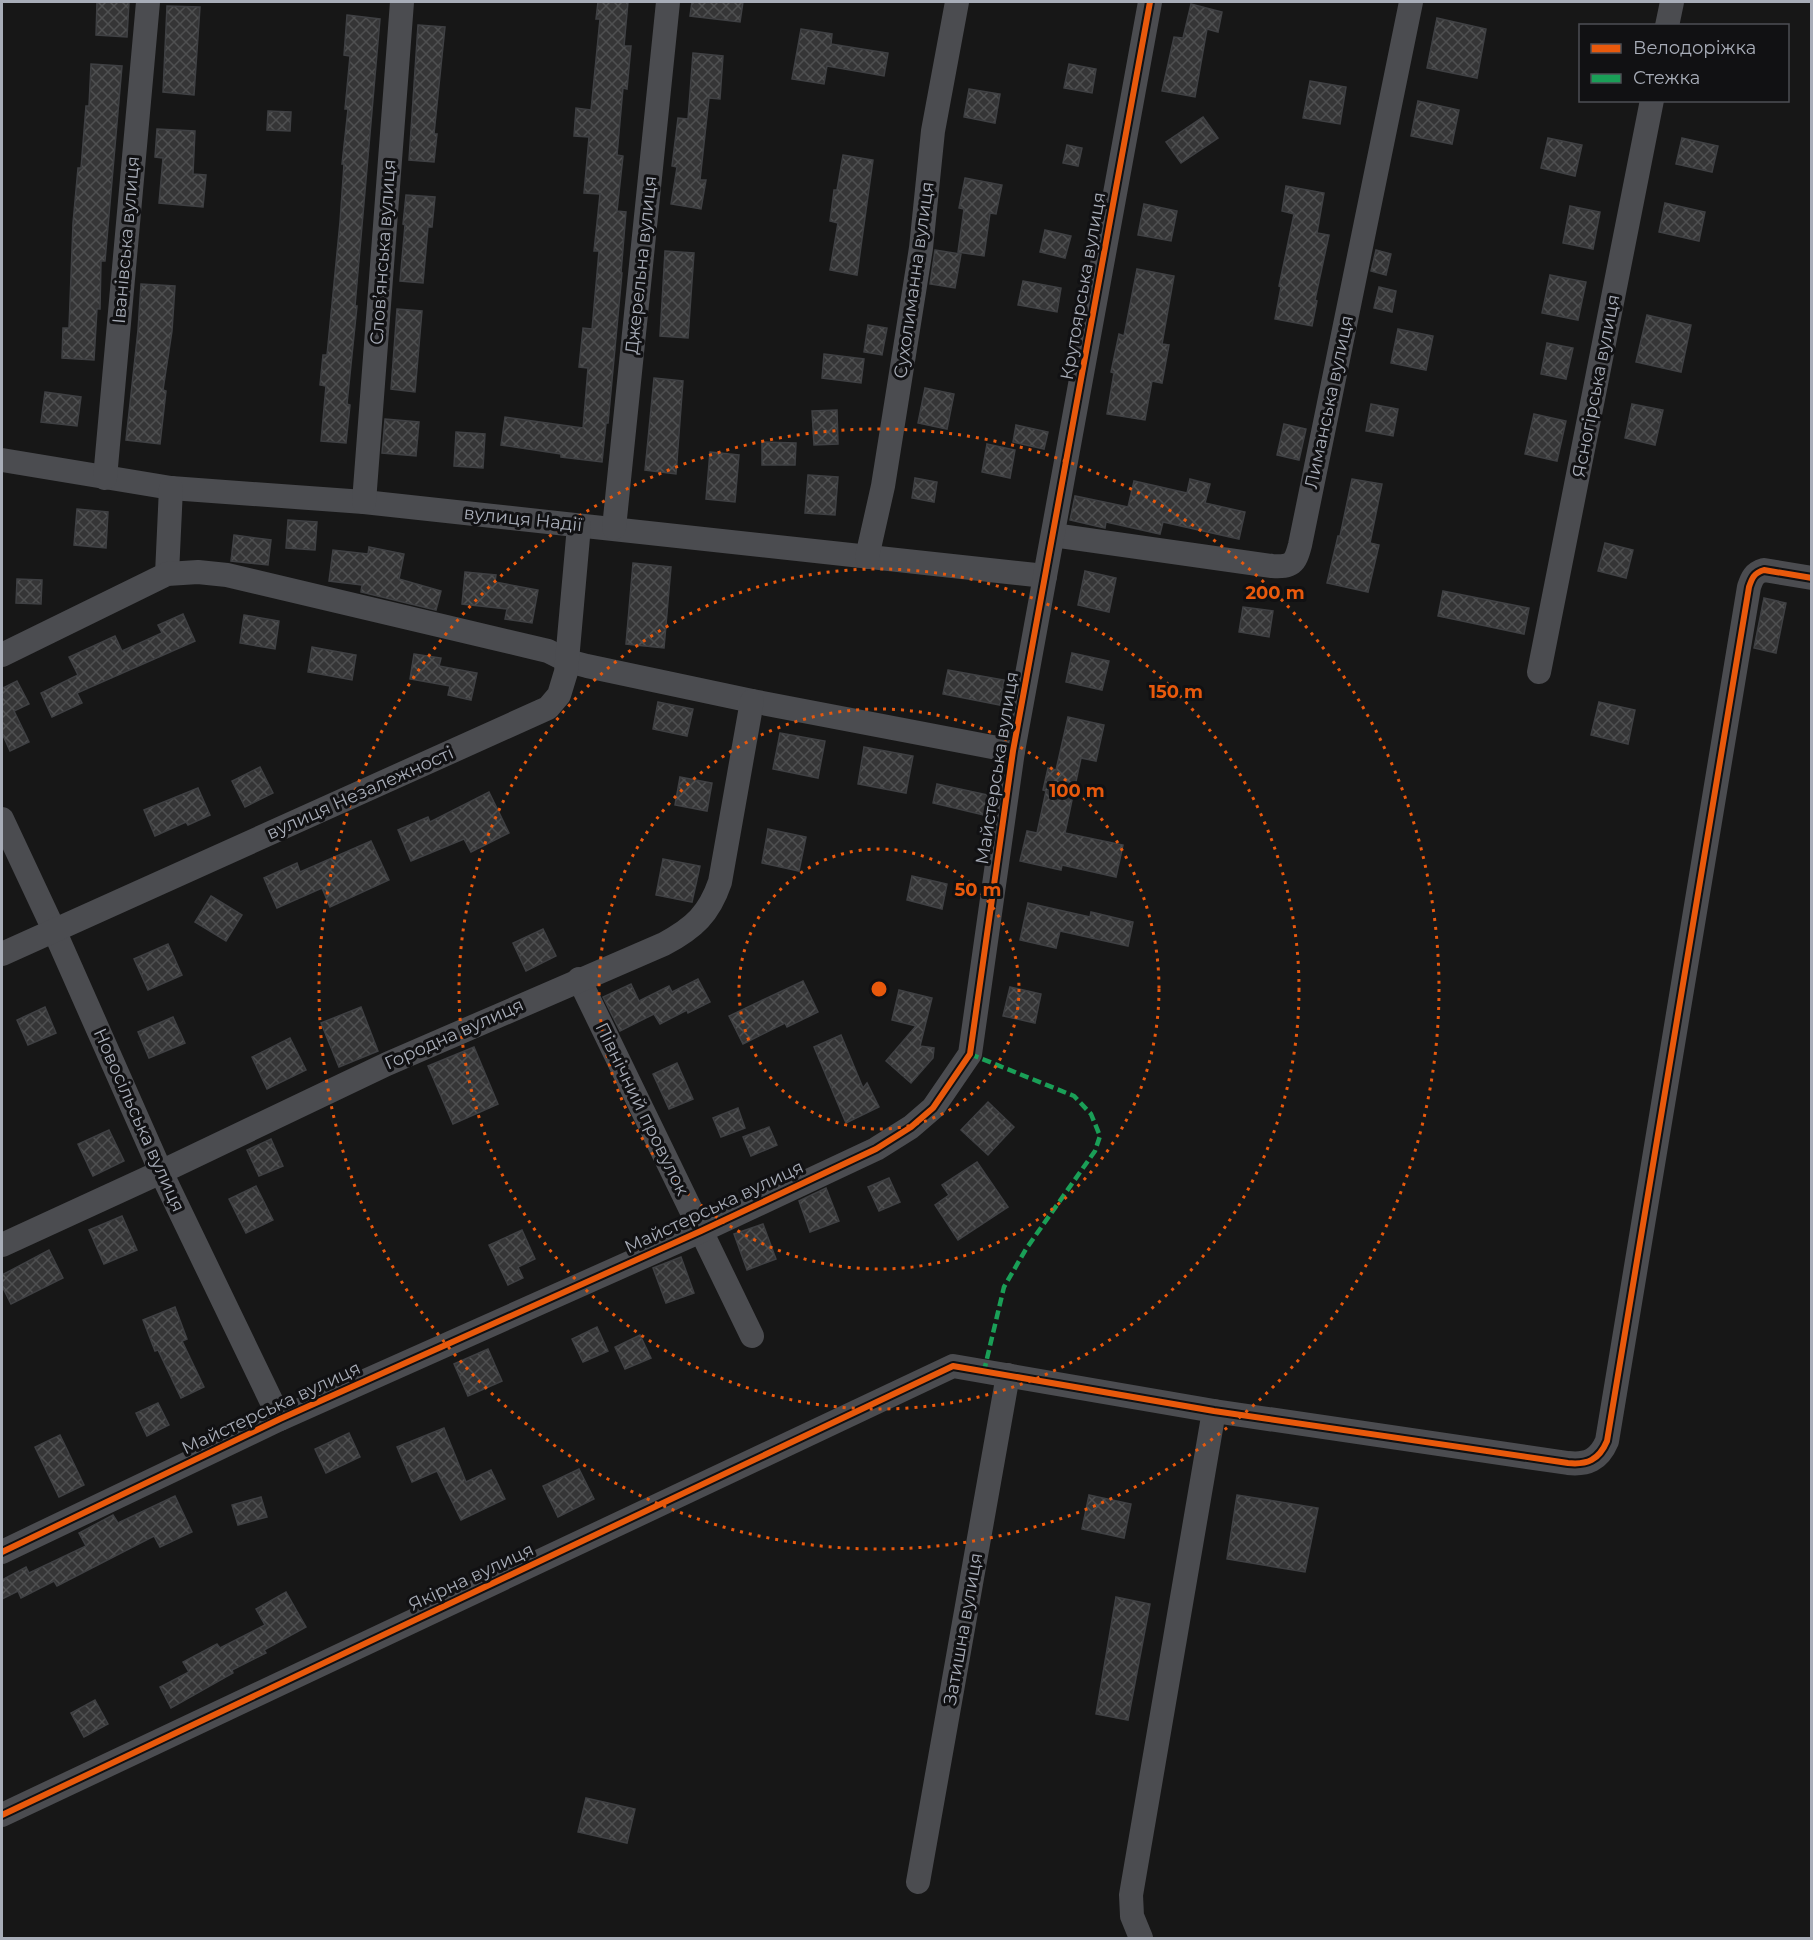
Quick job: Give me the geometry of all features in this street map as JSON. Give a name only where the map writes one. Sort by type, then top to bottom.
[{"type":"street","name":"Іванівська вулиця","points":[[105,478],[148,2]]},
{"type":"street","name":"Словʼянська вулиця","points":[[364,502],[402,2]]},
{"type":"street","name":"Джерельна вулиця","points":[[614,528],[668,2]]},
{"type":"street","name":"Сухолиманна вулиця","points":[[867,557],[884,486],[921,248],[933,131],[957,2]]},
{"type":"street","name":"Крутоярська вулиця","points":[[1045,576],[1150,2]]},
{"type":"street","name":"Лиманська вулиця","points":[[1053,535],[1272,566],[1284,567],[1292,564],[1300,545],[1411,2]]},
{"type":"street","points":[[1667,24],[1672,2]]},
{"type":"street","name":"Ясногірська вулиця","points":[[1539,672],[1652,102]]},
{"type":"street","name":"вулиця Надії","points":[[2,460],[171,488],[364,502],[1045,576]]},
{"type":"street","points":[[167,574],[171,488]]},
{"type":"street","name":"вулиця Незалежності","points":[[2,954],[548,708],[563,686],[568,661],[579,526]]},
{"type":"street","points":[[1008,1375],[1214,1411],[1568,1463],[1582,1464],[1594,1459],[1603,1450],[1607,1441],[1749,587],[1757,572],[1764,570],[1812,578]]},
{"type":"street","points":[[2,655],[167,574],[198,572],[227,575],[548,651],[568,661],[587,666],[752,701],[1013,751]]},
{"type":"street","name":"Майстерська вулиця","points":[[2,1552],[280,1419],[701,1231],[876,1149],[912,1127],[933,1108],[970,1054],[1013,751],[1045,576]]},
{"type":"street","name":"Городна вулиця","points":[[2,1245],[387,1064],[681,935],[704,916],[720,882],[752,701]]},
{"type":"street","name":"Новосільська вулиця","points":[[2,819],[54,930],[161,1172],[280,1419]]},
{"type":"street","name":"Північний провулок","points":[[579,979],[752,1336]]},
{"type":"street","name":"Якірна вулиця","points":[[2,1815],[953,1366],[1008,1375]]},
{"type":"street","name":"Затишна вулиця","points":[[918,1882],[1008,1375]]},
{"type":"street","points":[[1141,1938],[1132,1916],[1131,1895],[1214,1411]]},
{"type":"building","points":[[97,2],[129,2],[127,37],[96,35]]},
{"type":"building","points":[[598,2],[628,2],[624,46],[631,46],[627,89],[623,88],[617,155],[623,156],[617,211],[626,212],[622,273],[608,423],[606,423],[602,462],[561,457],[561,454],[501,445],[505,417],[583,428],[588,368],[579,367],[583,328],[592,329],[599,251],[594,251],[600,194],[584,193],[589,137],[574,136],[576,108],[591,110],[600,19],[596,19]]},
{"type":"building","points":[[692,2],[743,2],[740,22],[690,16]]},
{"type":"building","points":[[1191,4],[1222,12],[1218,32],[1207,29],[1195,97],[1162,91],[1174,37],[1183,38]]},
{"type":"building","points":[[167,6],[200,7],[194,95],[163,92]]},
{"type":"building","points":[[347,15],[380,19],[347,404],[350,405],[346,443],[321,441],[326,386],[320,385],[323,355],[327,355],[340,222],[344,164],[342,164],[348,109],[345,109],[350,56],[344,55]]},
{"type":"building","points":[[1437,18],[1486,29],[1477,78],[1427,68]]},
{"type":"building","points":[[418,25],[445,27],[434,134],[437,134],[434,162],[409,160]]},
{"type":"building","points":[[801,29],[832,34],[831,44],[888,53],[884,76],[827,66],[824,84],[792,79]]},
{"type":"building","points":[[693,53],[723,56],[720,99],[709,98],[700,180],[706,180],[701,209],[671,204],[677,167],[672,166],[678,118],[688,119]]},
{"type":"building","points":[[91,64],[122,66],[105,261],[101,261],[100,309],[97,309],[94,360],[62,358],[63,328],[69,328],[73,223],[78,168],[81,168],[86,106],[89,106]]},
{"type":"building","points":[[1069,64],[1096,69],[1092,93],[1064,88]]},
{"type":"building","points":[[1310,81],[1346,87],[1340,124],[1303,118]]},
{"type":"building","points":[[969,89],[1000,94],[995,123],[964,117]]},
{"type":"building","points":[[1418,101],[1459,110],[1452,144],[1411,136]]},
{"type":"building","points":[[268,111],[291,112],[290,131],[267,130]]},
{"type":"building","points":[[1203,117],[1218,138],[1181,163],[1166,142]]},
{"type":"building","points":[[157,129],[195,131],[193,174],[206,175],[203,207],[159,203],[163,158],[155,157]]},
{"type":"building","points":[[1548,138],[1582,145],[1575,176],[1541,168]]},
{"type":"building","points":[[1682,138],[1718,146],[1712,172],[1676,164]]},
{"type":"building","points":[[1067,145],[1082,148],[1078,166],[1063,163]]},
{"type":"building","points":[[843,155],[873,160],[857,275],[830,270],[838,223],[830,221],[834,190],[837,190]]},
{"type":"building","points":[[965,178],[1002,185],[996,214],[990,213],[984,256],[958,252],[964,209],[959,208]]},
{"type":"building","points":[[1286,186],[1324,193],[1317,233],[1329,235],[1315,300],[1317,301],[1312,326],[1275,319],[1281,287],[1279,286],[1294,214],[1282,211]]},
{"type":"building","points":[[406,195],[435,197],[432,227],[428,227],[423,283],[400,281]]},
{"type":"building","points":[[1665,203],[1705,212],[1699,241],[1659,232]]},
{"type":"building","points":[[1144,204],[1177,211],[1171,241],[1138,235]]},
{"type":"building","points":[[1570,206],[1600,212],[1593,249],[1563,243]]},
{"type":"building","points":[[1045,230],[1071,236],[1065,258],[1040,252]]},
{"type":"building","points":[[935,250],[961,254],[955,288],[930,284]]},
{"type":"building","points":[[1376,250],[1391,254],[1386,275],[1371,271]]},
{"type":"building","points":[[665,251],[694,253],[688,338],[660,336]]},
{"type":"building","points":[[1137,269],[1174,276],[1162,344],[1169,345],[1162,383],[1152,381],[1145,420],[1107,414],[1114,373],[1111,372],[1119,334],[1124,336]]},
{"type":"building","points":[[1550,275],[1586,282],[1578,320],[1542,313]]},
{"type":"building","points":[[1023,281],[1061,288],[1057,312],[1018,305]]},
{"type":"building","points":[[141,284],[175,286],[172,331],[163,390],[166,391],[160,444],[126,440]]},
{"type":"building","points":[[1379,287],[1396,291],[1392,312],[1374,308]]},
{"type":"building","points":[[397,309],[422,311],[415,392],[391,389]]},
{"type":"building","points":[[1647,315],[1691,325],[1681,372],[1636,362]]},
{"type":"building","points":[[868,325],[887,328],[882,355],[864,352]]},
{"type":"building","points":[[1398,329],[1433,336],[1426,370],[1391,363]]},
{"type":"building","points":[[1547,343],[1573,348],[1566,379],[1541,374]]},
{"type":"building","points":[[824,354],[864,359],[861,383],[822,378]]},
{"type":"building","points":[[654,378],[683,381],[676,474],[645,470]]},
{"type":"building","points":[[925,388],[954,394],[947,429],[918,423]]},
{"type":"building","points":[[45,392],[81,397],[77,426],[41,422]]},
{"type":"building","points":[[1371,404],[1398,409],[1393,436],[1366,431]]},
{"type":"building","points":[[1632,404],[1663,410],[1655,445],[1625,438]]},
{"type":"building","points":[[837,410],[838,444],[814,445],[812,411]]},
{"type":"building","points":[[1534,414],[1566,421],[1557,461],[1525,454]]},
{"type":"building","points":[[385,419],[419,422],[416,456],[382,453]]},
{"type":"building","points":[[1284,424],[1306,429],[1299,460],[1277,455]]},
{"type":"building","points":[[1016,425],[1048,432],[1044,449],[1013,442]]},
{"type":"building","points":[[456,432],[485,434],[483,468],[454,466]]},
{"type":"building","points":[[762,442],[796,443],[795,465],[762,465]]},
{"type":"building","points":[[987,444],[1015,450],[1010,478],[982,472]]},
{"type":"building","points":[[710,452],[739,455],[735,502],[706,499]]},
{"type":"building","points":[[808,475],[838,477],[835,515],[805,513]]},
{"type":"building","points":[[915,478],[937,482],[934,502],[912,498]]},
{"type":"building","points":[[1190,479],[1210,484],[1205,503],[1245,512],[1239,539],[1163,522],[1160,534],[1106,522],[1105,528],[1070,520],[1075,496],[1128,507],[1134,481],[1187,493]]},
{"type":"building","points":[[1352,479],[1382,484],[1370,543],[1379,545],[1368,592],[1327,583]]},
{"type":"building","points":[[77,509],[108,512],[106,548],[74,545]]},
{"type":"building","points":[[288,520],[317,522],[315,550],[286,548]]},
{"type":"building","points":[[234,535],[271,540],[268,565],[231,561]]},
{"type":"building","points":[[1605,543],[1633,550],[1626,578],[1598,571]]},
{"type":"building","points":[[369,547],[404,554],[399,579],[441,591],[436,610],[361,592],[362,585],[329,581],[333,550],[368,554]]},
{"type":"building","points":[[633,563],[671,567],[664,648],[626,644]]},
{"type":"building","points":[[1085,571],[1116,578],[1109,612],[1078,605]]},
{"type":"building","points":[[465,572],[496,575],[495,582],[538,590],[532,623],[505,619],[507,609],[462,604]]},
{"type":"building","points":[[17,579],[42,580],[41,604],[16,603]]},
{"type":"building","points":[[1443,591],[1529,608],[1524,634],[1438,616]]},
{"type":"building","points":[[1764,598],[1786,603],[1776,653],[1754,648]]},
{"type":"building","points":[[1243,607],[1273,611],[1269,637],[1239,632]]},
{"type":"building","points":[[183,614],[195,641],[77,693],[82,703],[52,717],[41,693],[78,675],[69,657],[115,636],[122,651],[162,633],[158,625]]},
{"type":"building","points":[[244,615],[279,621],[275,649],[240,643]]},
{"type":"building","points":[[312,647],[356,655],[352,680],[308,672]]},
{"type":"building","points":[[1072,653],[1109,661],[1102,690],[1066,682]]},
{"type":"building","points":[[414,654],[441,658],[439,666],[477,673],[471,700],[448,695],[450,686],[410,679]]},
{"type":"building","points":[[948,670],[1004,680],[1000,705],[943,694]]},
{"type":"building","points":[[17,681],[29,704],[14,711],[29,742],[10,751],[2,733],[2,686],[3,688]]},
{"type":"building","points":[[658,702],[693,709],[687,736],[653,729]]},
{"type":"building","points":[[1599,702],[1635,710],[1628,744],[1591,735]]},
{"type":"building","points":[[1068,717],[1104,725],[1096,761],[1081,758],[1065,833],[1123,845],[1116,877],[1062,865],[1061,870],[1020,861],[1027,831],[1037,833],[1046,791],[1043,790],[1048,768],[1056,770]]},
{"type":"building","points":[[780,733],[825,741],[818,778],[773,769]]},
{"type":"building","points":[[864,747],[913,756],[906,793],[858,784]]},
{"type":"building","points":[[260,767],[273,793],[245,807],[232,781]]},
{"type":"building","points":[[680,777],[712,783],[707,811],[675,805]]},
{"type":"building","points":[[937,784],[988,795],[984,815],[933,803]]},
{"type":"building","points":[[198,788],[210,815],[188,825],[186,822],[155,836],[144,810]]},
{"type":"building","points":[[489,792],[509,833],[471,852],[464,839],[411,861],[398,830],[428,817],[430,822]]},
{"type":"building","points":[[768,829],[806,837],[799,871],[762,863]]},
{"type":"building","points":[[371,841],[389,880],[330,907],[322,888],[277,908],[264,878],[297,863],[300,872]]},
{"type":"building","points":[[663,859],[700,866],[692,902],[656,895]]},
{"type":"building","points":[[912,876],[947,884],[942,909],[907,900]]},
{"type":"building","points":[[211,896],[242,915],[226,941],[195,922]]},
{"type":"building","points":[[1028,903],[1090,917],[1091,912],[1133,922],[1128,946],[1060,931],[1056,948],[1020,940]]},
{"type":"building","points":[[543,929],[556,956],[526,971],[513,943]]},
{"type":"building","points":[[168,944],[182,975],[148,990],[134,959]]},
{"type":"building","points":[[698,979],[710,1002],[688,1013],[687,1010],[660,1024],[654,1014],[620,1031],[603,997],[631,984],[639,1001],[669,986],[672,992]]},
{"type":"building","points":[[803,981],[818,1012],[787,1027],[785,1023],[743,1044],[729,1016]]},
{"type":"building","points":[[1010,987],[1041,994],[1035,1023],[1003,1016]]},
{"type":"building","points":[[899,990],[932,998],[920,1046],[934,1048],[933,1058],[911,1083],[886,1061],[916,1026],[892,1020]]},
{"type":"building","points":[[45,1007],[56,1033],[28,1045],[17,1020]]},
{"type":"building","points":[[361,1007],[378,1051],[339,1067],[321,1023]]},
{"type":"building","points":[[173,1017],[185,1043],[149,1058],[138,1032]]},
{"type":"building","points":[[841,1035],[863,1088],[867,1083],[879,1107],[846,1123],[814,1047]]},
{"type":"building","points":[[290,1038],[306,1070],[267,1089],[252,1057]]},
{"type":"building","points":[[474,1047],[498,1104],[453,1124],[428,1066]]},
{"type":"building","points":[[677,1063],[693,1099],[669,1109],[653,1074]]},
{"type":"building","points":[[988,1102],[1014,1127],[988,1155],[961,1130]]},
{"type":"building","points":[[738,1108],[745,1128],[721,1137],[713,1118]]},
{"type":"building","points":[[769,1127],[777,1145],[751,1156],[743,1137]]},
{"type":"building","points":[[109,1130],[124,1161],[93,1176],[78,1144]]},
{"type":"building","points":[[271,1139],[283,1166],[259,1176],[247,1150]]},
{"type":"building","points":[[977,1162],[1008,1207],[958,1240],[935,1205],[949,1195],[942,1185]]},
{"type":"building","points":[[889,1178],[900,1202],[879,1211],[868,1187]]},
{"type":"building","points":[[256,1186],[273,1220],[246,1233],[229,1199]]},
{"type":"building","points":[[826,1188],[839,1221],[810,1232],[799,1201]]},
{"type":"building","points":[[122,1216],[137,1250],[104,1264],[89,1230]]},
{"type":"building","points":[[763,1224],[776,1259],[747,1270],[734,1234]]},
{"type":"building","points":[[522,1230],[535,1259],[518,1267],[523,1278],[508,1285],[489,1245]]},
{"type":"building","points":[[49,1250],[63,1278],[11,1304],[2,1286],[2,1275]]},
{"type":"building","points":[[681,1257],[694,1293],[666,1303],[653,1268]]},
{"type":"building","points":[[175,1307],[187,1339],[182,1341],[204,1387],[181,1398],[158,1350],[155,1351],[143,1320]]},
{"type":"building","points":[[597,1327],[608,1351],[583,1362],[572,1339]]},
{"type":"building","points":[[640,1335],[651,1358],[625,1369],[615,1347]]},
{"type":"building","points":[[488,1349],[502,1381],[468,1396],[454,1364]]},
{"type":"building","points":[[158,1403],[169,1425],[147,1436],[136,1413]]},
{"type":"building","points":[[444,1428],[466,1482],[491,1470],[505,1499],[461,1520],[437,1471],[412,1482],[397,1447]]},
{"type":"building","points":[[349,1433],[360,1457],[326,1473],[315,1449]]},
{"type":"building","points":[[60,1435],[84,1485],[59,1497],[35,1447]]},
{"type":"building","points":[[579,1469],[594,1499],[558,1517],[543,1486]]},
{"type":"building","points":[[1089,1495],[1131,1504],[1124,1538],[1082,1529]]},
{"type":"building","points":[[1237,1495],[1318,1508],[1305,1572],[1227,1559]]},
{"type":"building","points":[[175,1496],[192,1532],[160,1547],[154,1536],[57,1586],[54,1581],[21,1598],[18,1591],[2,1599],[2,1580],[26,1567],[29,1573],[86,1546],[79,1533],[113,1515],[118,1523]]},
{"type":"building","points":[[261,1497],[267,1517],[238,1525],[232,1505]]},
{"type":"building","points":[[286,1592],[306,1627],[264,1650],[266,1653],[232,1670],[233,1673],[171,1708],[160,1687],[189,1672],[183,1662],[217,1644],[220,1648],[265,1625],[256,1609]]},
{"type":"building","points":[[1116,1597],[1150,1604],[1128,1720],[1096,1714]]},
{"type":"building","points":[[95,1700],[108,1724],[84,1737],[71,1713]]},
{"type":"building","points":[[586,1798],[635,1809],[627,1843],[578,1832]]},
{"type":"marked path","points":[[970,1054],[1074,1096],[1091,1114],[1100,1136],[1095,1151],[1026,1249],[1004,1287],[984,1371]]},
{"type":"cycle path","points":[[2,1552],[280,1419],[701,1231],[876,1149],[911,1127],[933,1108],[970,1054],[1013,751],[1150,2]]},
{"type":"cycle path","points":[[2,1815],[953,1366],[1214,1411],[1568,1463],[1592,1460],[1600,1453],[1607,1441],[1749,587],[1754,576],[1764,570],[1812,578]]}]
